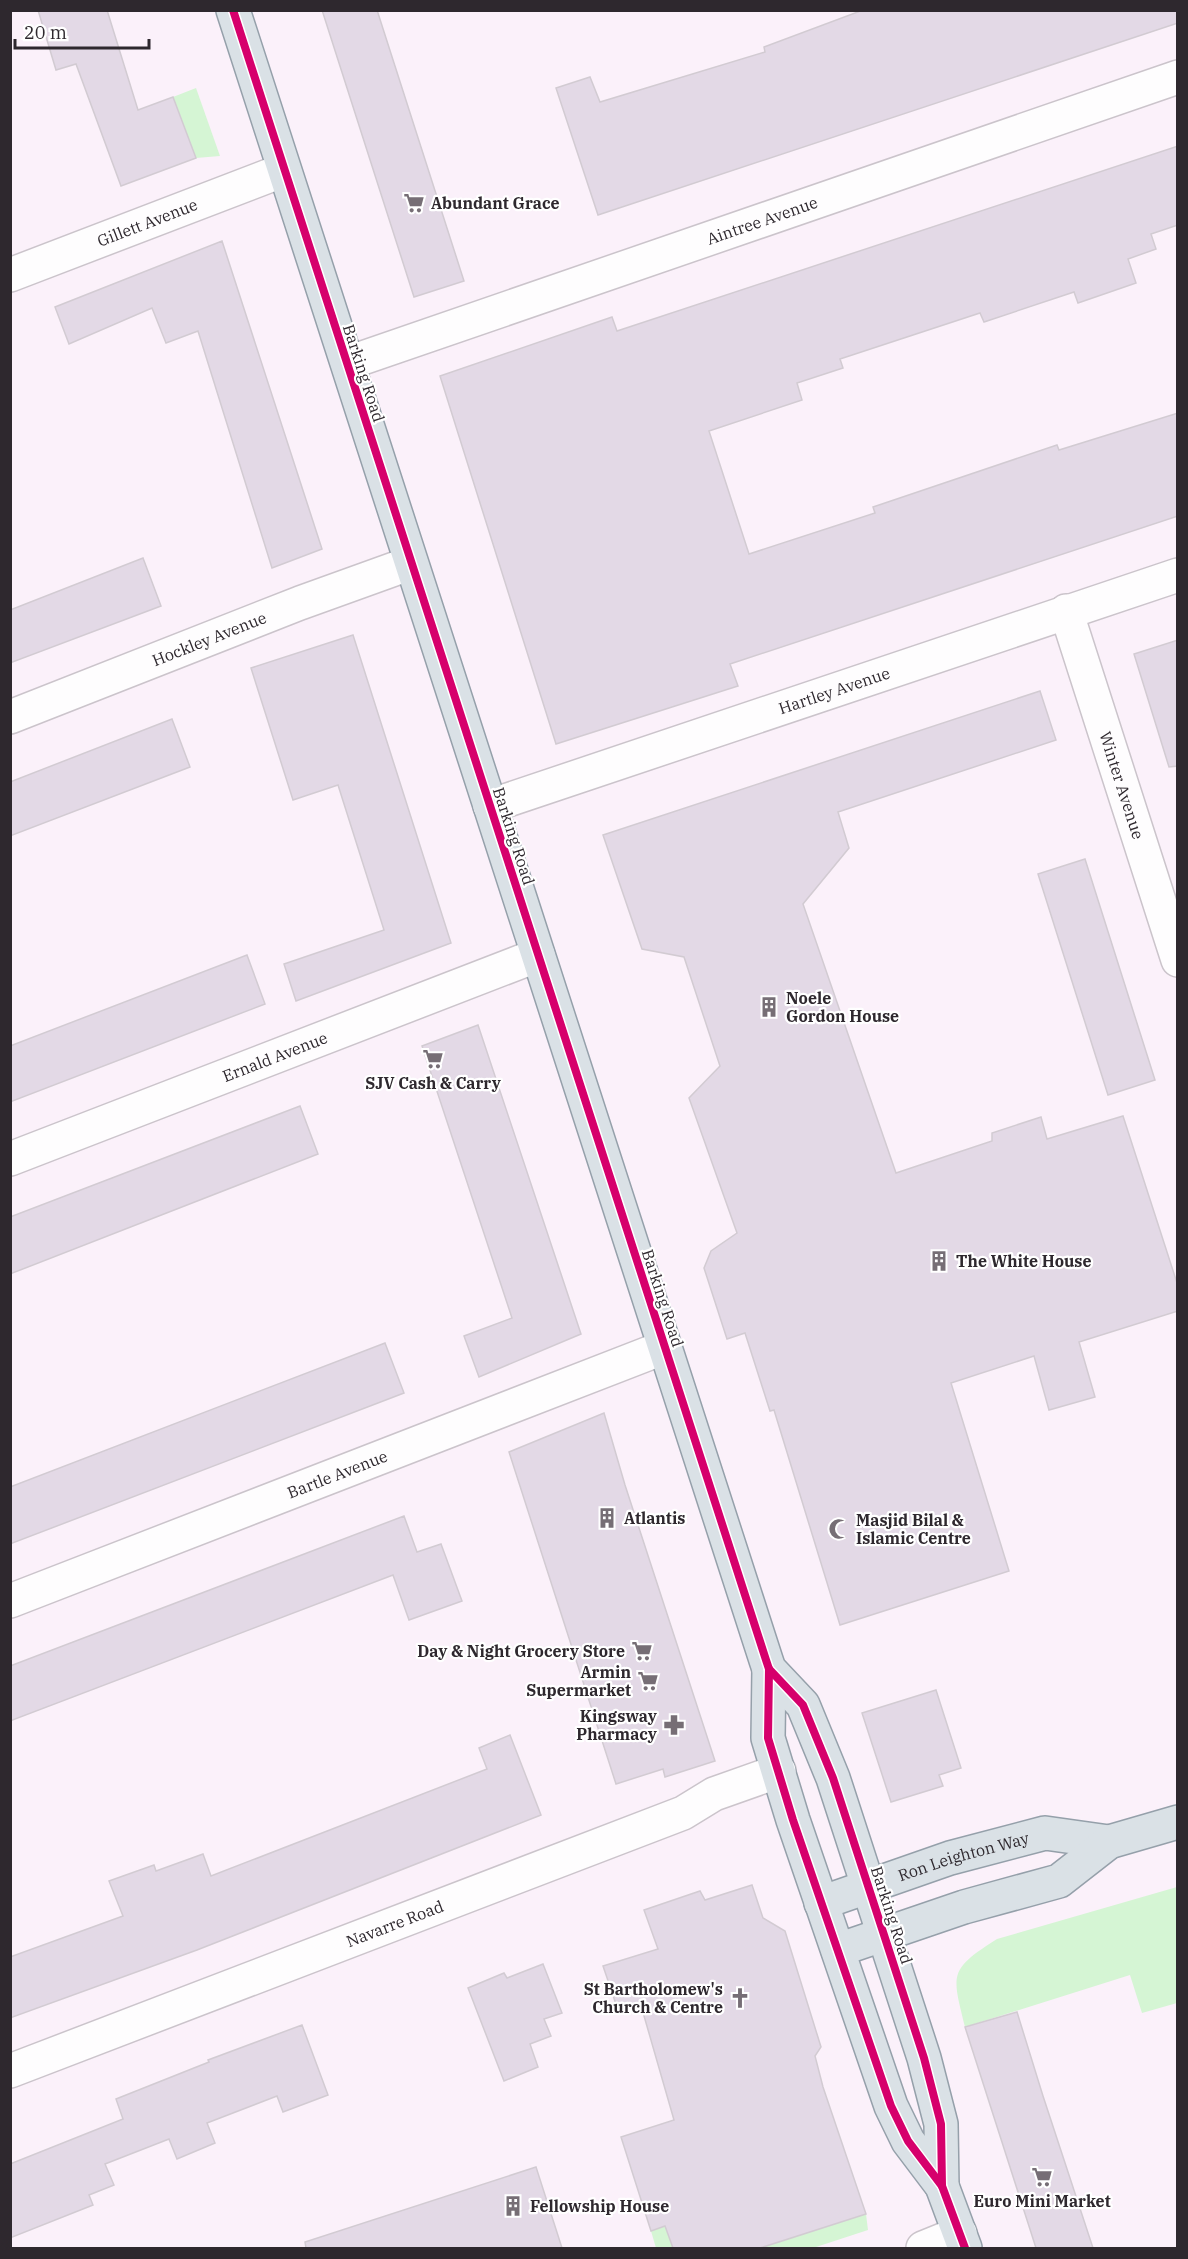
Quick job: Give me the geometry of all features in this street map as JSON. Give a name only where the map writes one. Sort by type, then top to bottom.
[{"type":"main road","name":"Barking Road","points":[[233,10],[769,1669],[768,1738],[821,1903],[891,2106],[908,2140],[942,2186],[963,2241]]},
{"type":"main road","name":"Barking Road","points":[[769,1669],[803,1705],[833,1779],[924,2058],[941,2124],[942,2186]]},
{"type":"main road","name":"Ron Leighton Way","points":[[838,1950],[964,1907],[1059,1881],[1109,1842],[1178,1822]]},
{"type":"main road","name":"Ron Leighton Way","points":[[821,1903],[950,1858],[1045,1833],[1109,1842]]},
{"type":"street","name":"Aintree Avenue","points":[[348,363],[1178,77]]},
{"type":"street","name":"Gillett Avenue","points":[[10,275],[284,170]]},
{"type":"street","name":"Hockley Avenue","points":[[10,717],[300,603],[411,563]]},
{"type":"street","name":"Hartley Avenue","points":[[490,806],[1066,611],[1178,576]]},
{"type":"street","name":"Winter Avenue","points":[[1066,611],[1178,960]]},
{"type":"street","name":"Ernald Avenue","points":[[10,1158],[538,955]]},
{"type":"street","name":"Bartle Avenue","points":[[10,1600],[664,1347]]},
{"type":"street","name":"Navarre Road","points":[[10,2071],[683,1814],[714,1794],[778,1771]]},
{"type":"street","points":[[923,2248],[963,2241]]},
{"type":"green space","points":[[196,88],[220,156],[196,158],[173,97]]},
{"type":"green space","points":[[1177,1887],[1177,2003],[1142,2013],[1130,1975],[965,2027],[956,1984],[958,1975],[969,1958],[997,1939]]},
{"type":"green space","points":[[866,2214],[868,2230],[813,2248],[760,2248]]},
{"type":"green space","points":[[665,2226],[673,2248],[656,2248],[651,2231]]},
{"type":"building","points":[[38,10],[107,10],[138,110],[173,97],[196,158],[121,186],[76,64],[56,70]]},
{"type":"building","points":[[322,10],[377,10],[464,281],[414,297]]},
{"type":"building","points":[[863,10],[1178,10],[1178,23],[598,215],[556,88],[590,77],[600,102],[765,52],[764,47]]},
{"type":"building","points":[[1178,146],[1178,225],[1151,234],[1156,249],[1128,259],[1136,283],[1078,303],[1074,292],[984,322],[980,313],[840,359],[843,368],[797,383],[802,400],[709,431],[749,554],[875,513],[873,507],[1057,445],[1059,450],[1178,413],[1178,516],[730,664],[738,686],[556,744],[440,376],[612,317],[617,331]]},
{"type":"building","points":[[222,241],[322,549],[272,568],[198,331],[166,343],[152,308],[69,344],[55,307]]},
{"type":"building","points":[[143,558],[161,606],[10,663],[10,610]]},
{"type":"building","points":[[353,635],[451,943],[296,1001],[284,964],[384,930],[338,785],[293,800],[251,668]]},
{"type":"building","points":[[1178,640],[1178,766],[1169,767],[1134,654]]},
{"type":"building","points":[[1040,691],[1056,740],[838,812],[849,848],[803,904],[896,1173],[992,1141],[992,1133],[1041,1117],[1047,1139],[1123,1116],[1178,1286],[1178,1311],[1079,1342],[1095,1397],[1049,1410],[1034,1356],[951,1383],[1009,1571],[840,1625],[774,1410],[770,1411],[745,1333],[727,1339],[704,1268],[711,1251],[737,1233],[689,1098],[720,1066],[684,957],[642,949],[603,835]]},
{"type":"building","points":[[172,719],[190,767],[10,836],[10,782]]},
{"type":"building","points":[[1085,859],[1155,1080],[1108,1095],[1038,874]]},
{"type":"building","points":[[247,955],[265,1004],[10,1102],[10,1046]]},
{"type":"building","points":[[478,1025],[581,1334],[479,1377],[464,1336],[512,1318],[422,1046]]},
{"type":"building","points":[[300,1106],[318,1154],[10,1274],[10,1217]]},
{"type":"building","points":[[385,1343],[404,1393],[10,1544],[10,1487]]},
{"type":"building","points":[[604,1413],[625,1485],[715,1761],[665,1777],[663,1769],[616,1784],[509,1452]]},
{"type":"building","points":[[404,1516],[417,1552],[441,1544],[462,1601],[409,1620],[393,1575],[10,1721],[10,1666]]},
{"type":"building","points":[[936,1690],[961,1768],[939,1775],[943,1786],[891,1802],[862,1713]]},
{"type":"building","points":[[510,1735],[541,1815],[197,1950],[10,2018],[10,1957],[123,1916],[109,1881],[154,1865],[156,1871],[203,1854],[211,1876],[487,1769],[479,1748]]},
{"type":"building","points":[[752,1885],[763,1918],[785,1931],[821,2047],[815,2056],[823,2087],[866,2214],[760,2248],[673,2248],[665,2226],[651,2231],[621,2137],[674,2120],[640,2002],[618,2010],[603,1966],[658,1949],[644,1910],[700,1891],[705,1900]]},
{"type":"building","points":[[543,1964],[562,2013],[544,2019],[551,2036],[530,2044],[538,2067],[504,2081],[468,1988],[504,1973],[507,1978]]},
{"type":"building","points":[[1017,2012],[1093,2248],[1036,2248],[965,2027]]},
{"type":"building","points":[[302,2025],[328,2095],[283,2112],[277,2096],[207,2123],[215,2143],[177,2159],[169,2139],[105,2164],[114,2185],[89,2195],[93,2205],[10,2238],[10,2164],[123,2119],[116,2099],[209,2062],[208,2060]]},
{"type":"building","name":"Fellowship House","points":[[536,2167],[562,2248],[306,2248],[305,2242]]},
{"type":"cycle path","points":[[233,10],[769,1669],[803,1705],[833,1778],[924,2058],[941,2124],[942,2186]]},
{"type":"cycle path","points":[[769,1669],[768,1738],[793,1820],[891,2106],[908,2141],[942,2186],[965,2248]]},
{"type":"place","name":"Abundant Grace","points":[[414,203]]},
{"type":"place","name":"Noele Gordon House","points":[[769,1007]]},
{"type":"place","name":"SJV Cash & Carry","points":[[433,1059]]},
{"type":"place","name":"The White House","points":[[939,1261]]},
{"type":"place","name":"Atlantis","points":[[607,1518]]},
{"type":"place","name":"Masjid Bilal & Islamic Centre","points":[[839,1529]]},
{"type":"place","name":"Day & Night Grocery Store","points":[[642,1651]]},
{"type":"place","name":"Armin Supermarket","points":[[648,1681]]},
{"type":"place","name":"Kingsway Pharmacy","points":[[674,1725]]},
{"type":"place","name":"St Bartholomew's Church & Centre","points":[[740,1998]]},
{"type":"place","name":"Euro Mini Market","points":[[1042,2177]]},
{"type":"place","name":"Fellowship House","points":[[513,2206]]}]
